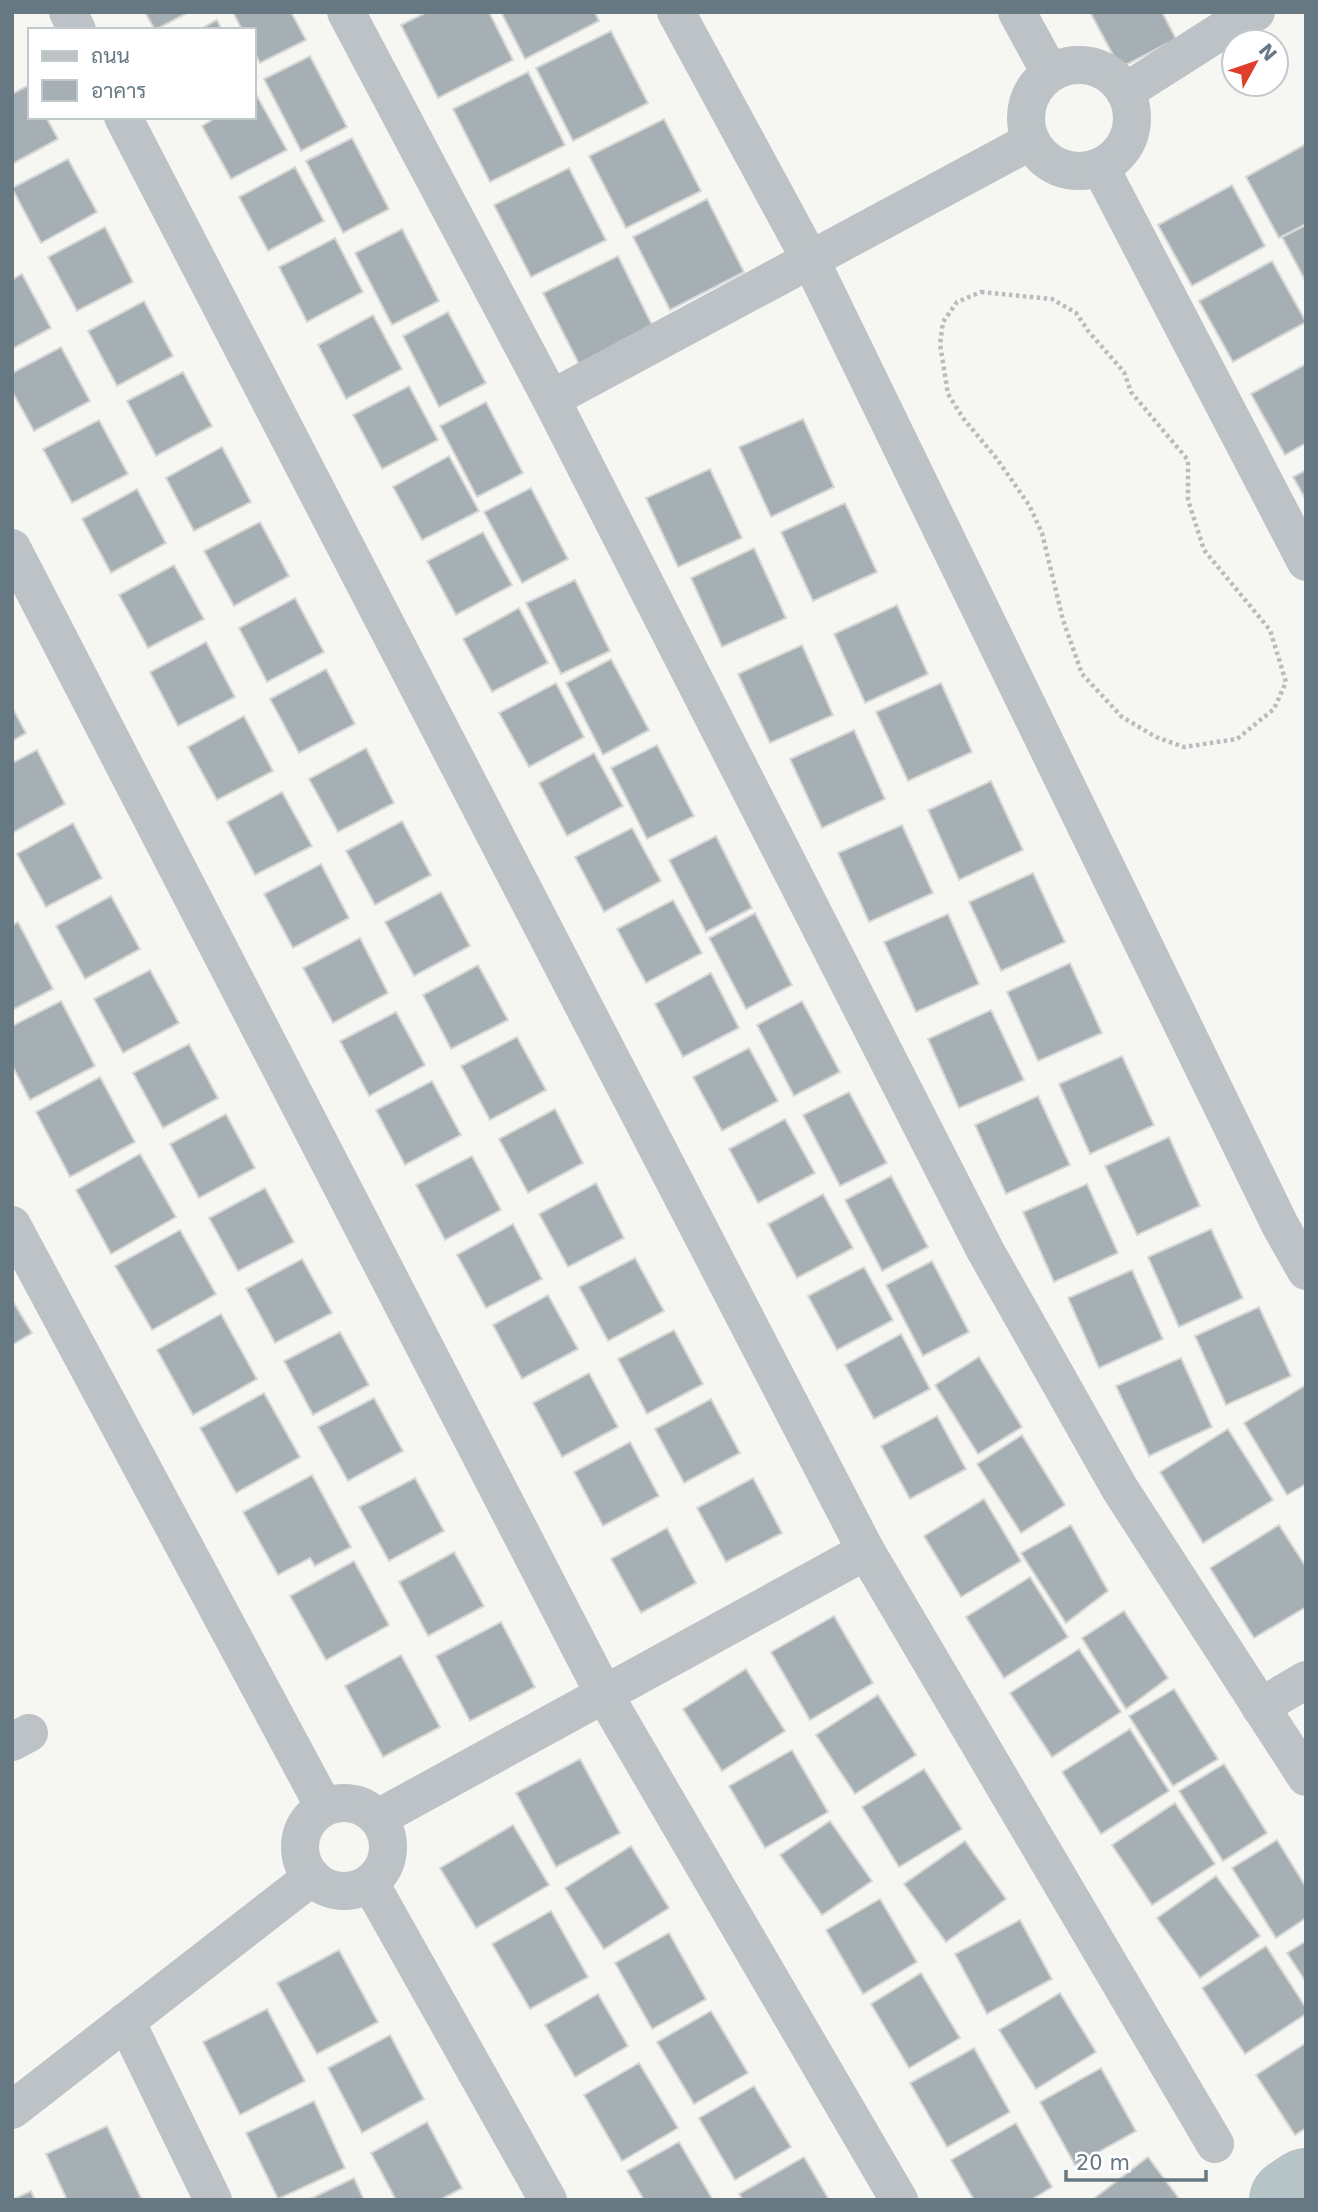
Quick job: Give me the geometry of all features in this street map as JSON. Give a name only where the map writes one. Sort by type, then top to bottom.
[{"type":"street","points":[[68,12],[76,28]]},
{"type":"street","points":[[346,12],[551,399],[985,1250],[1120,1489],[1306,1777]]},
{"type":"street","points":[[676,12],[811,261],[1268,1200],[1306,1271]]},
{"type":"street","points":[[1017,12],[1050,74]]},
{"type":"street","points":[[1125,92],[1256,12]]},
{"type":"street","points":[[1093,66],[1120,83],[1125,92],[1133,112],[1128,142],[1118,154],[1100,167],[1073,171],[1056,165],[1041,156],[1031,141],[1026,124],[1027,107],[1033,90],[1050,74],[1060,68],[1093,66]]},
{"type":"street","points":[[124,119],[866,1550],[1215,2144]]},
{"type":"street","points":[[551,399],[1031,141]]},
{"type":"street","points":[[1100,167],[1306,562]]},
{"type":"street","points":[[12,548],[604,1694],[899,2200]]},
{"type":"street","points":[[12,1225],[324,1807]]},
{"type":"street","points":[[378,1818],[866,1550]]},
{"type":"street","points":[[1259,1707],[1306,1680]]},
{"type":"street","points":[[347,1802],[369,1809],[378,1818],[389,1845],[381,1872],[370,1883],[345,1891],[333,1890],[312,1877],[304,1867],[300,1853],[304,1826],[312,1815],[324,1807],[347,1802]]},
{"type":"street","points":[[12,2110],[312,1877]]},
{"type":"street","points":[[370,1883],[548,2200]]},
{"type":"street","points":[[126,2021],[213,2200]]},
{"type":"path","points":[[981,292],[1052,299],[1076,313],[1124,372],[1131,392],[1188,460],[1188,500],[1204,550],[1270,630],[1286,682],[1274,709],[1237,738],[1184,747],[1156,737],[1122,717],[1082,674],[1063,620],[1042,533],[1029,505],[948,394],[940,344],[943,322],[957,302],[981,292]]},
{"type":"building","points":[[145,12],[189,12],[159,28],[154,28]]},
{"type":"building","points":[[233,12],[291,12],[306,40],[260,63],[256,56],[256,28],[241,28]]},
{"type":"building","points":[[427,12],[489,12],[513,60],[438,98],[401,25]]},
{"type":"building","points":[[501,12],[595,12],[599,21],[525,59]]},
{"type":"building","points":[[1090,12],[1162,12],[1176,39],[1120,68]]},
{"type":"building","points":[[217,20],[221,28],[203,28]]},
{"type":"building","points":[[611,31],[648,103],[573,141],[536,68]]},
{"type":"building","points":[[310,56],[347,127],[301,151],[264,79]]},
{"type":"building","points":[[528,72],[565,145],[490,182],[453,109]]},
{"type":"building","points":[[28,86],[28,119],[47,119],[58,139],[12,164],[12,94]]},
{"type":"building","points":[[256,97],[287,150],[231,179],[202,126],[214,119],[256,119]]},
{"type":"building","points":[[664,119],[701,191],[626,228],[589,156]]},
{"type":"building","points":[[352,138],[389,209],[343,233],[306,161]]},
{"type":"building","points":[[1306,144],[1306,224],[1279,238],[1246,177]]},
{"type":"building","points":[[68,159],[97,212],[41,243],[12,188]]},
{"type":"building","points":[[295,167],[324,221],[268,251],[239,197]]},
{"type":"building","points":[[569,168],[606,240],[531,277],[494,205]]},
{"type":"building","points":[[1232,185],[1265,246],[1192,286],[1158,225]]},
{"type":"building","points":[[707,199],[744,272],[670,310],[633,237]]},
{"type":"building","points":[[1306,225],[1306,282],[1282,237]]},
{"type":"building","points":[[105,227],[133,282],[77,311],[48,257]]},
{"type":"building","points":[[402,229],[439,301],[392,325],[355,253]]},
{"type":"building","points":[[335,238],[363,292],[307,322],[279,267]]},
{"type":"building","points":[[618,256],[654,329],[580,366],[543,293]]},
{"type":"building","points":[[1272,261],[1306,322],[1233,362],[1199,301]]},
{"type":"building","points":[[22,274],[51,328],[12,349],[12,280]]},
{"type":"building","points":[[144,301],[173,356],[117,386],[88,331]]},
{"type":"building","points":[[448,312],[486,383],[439,407],[403,336]]},
{"type":"building","points":[[373,315],[402,369],[346,399],[318,345]]},
{"type":"building","points":[[61,347],[90,401],[34,431],[12,391],[12,373]]},
{"type":"building","points":[[1306,364],[1306,443],[1285,455],[1251,394]]},
{"type":"building","points":[[183,372],[212,426],[156,456],[127,401]]},
{"type":"building","points":[[409,386],[438,440],[382,469],[353,415]]},
{"type":"building","points":[[486,402],[523,473],[477,497],[440,426]]},
{"type":"building","points":[[803,419],[834,487],[771,517],[739,447]]},
{"type":"building","points":[[99,420],[128,474],[72,503],[43,449]]},
{"type":"building","points":[[222,447],[251,502],[194,531],[166,478]]},
{"type":"building","points":[[449,456],[479,511],[422,540],[393,487]]},
{"type":"building","points":[[710,469],[742,538],[678,567],[646,498]]},
{"type":"building","points":[[1306,470],[1306,500],[1293,477]]},
{"type":"building","points":[[531,488],[568,559],[522,583],[484,512]]},
{"type":"building","points":[[137,489],[166,543],[111,573],[82,519]]},
{"type":"building","points":[[845,503],[877,572],[813,601],[781,532]]},
{"type":"building","points":[[260,522],[289,576],[234,606],[204,551]]},
{"type":"building","points":[[483,532],[512,585],[456,615],[427,561]]},
{"type":"building","points":[[754,548],[786,618],[722,647],[691,578]]},
{"type":"building","points":[[174,565],[204,619],[148,648],[119,595]]},
{"type":"building","points":[[575,580],[610,651],[561,674],[526,603]]},
{"type":"building","points":[[295,598],[324,652],[267,682],[239,628]]},
{"type":"building","points":[[897,605],[928,674],[865,703],[834,634]]},
{"type":"building","points":[[519,608],[548,663],[492,692],[463,639]]},
{"type":"building","points":[[206,642],[235,697],[178,726],[150,672]]},
{"type":"building","points":[[802,645],[833,715],[770,743],[738,674]]},
{"type":"building","points":[[611,659],[649,730],[603,755],[566,683]]},
{"type":"building","points":[[326,669],[355,724],[299,753],[270,699]]},
{"type":"building","points":[[556,683],[584,737],[529,767],[499,713]]},
{"type":"building","points":[[941,683],[972,752],[908,781],[876,712]]},
{"type":"building","points":[[12,707],[26,733],[12,741]]},
{"type":"building","points":[[244,716],[273,771],[217,800],[188,747]]},
{"type":"building","points":[[854,730],[885,799],[822,828],[790,759]]},
{"type":"building","points":[[657,745],[694,816],[647,839],[611,768]]},
{"type":"building","points":[[366,748],[394,803],[338,832],[309,779]]},
{"type":"building","points":[[37,750],[65,804],[12,833],[12,763]]},
{"type":"building","points":[[594,753],[623,806],[567,836],[539,783]]},
{"type":"building","points":[[991,781],[1023,850],[959,880],[928,810]]},
{"type":"building","points":[[282,792],[312,846],[255,875],[227,822]]},
{"type":"building","points":[[402,821],[431,875],[375,905],[346,851]]},
{"type":"building","points":[[73,823],[102,878],[46,907],[17,854]]},
{"type":"building","points":[[902,825],[933,893],[869,922],[838,853]]},
{"type":"building","points":[[632,828],[661,881],[604,912],[575,857]]},
{"type":"building","points":[[716,836],[752,908],[706,932],[669,860]]},
{"type":"building","points":[[321,864],[349,918],[293,948],[264,894]]},
{"type":"building","points":[[1033,873],[1065,942],[1001,971],[969,902]]},
{"type":"building","points":[[441,892],[470,946],[414,976],[385,922]]},
{"type":"building","points":[[111,896],[140,949],[85,979],[56,926]]},
{"type":"building","points":[[673,900],[702,953],[646,983],[617,929]]},
{"type":"building","points":[[755,913],[792,985],[746,1009],[709,938]]},
{"type":"building","points":[[948,914],[979,984],[916,1012],[884,942]]},
{"type":"building","points":[[18,922],[53,989],[12,1010],[12,925]]},
{"type":"building","points":[[360,938],[388,993],[333,1023],[303,968]]},
{"type":"building","points":[[1070,963],[1102,1033],[1038,1061],[1007,992]]},
{"type":"building","points":[[478,965],[508,1020],[451,1049],[423,995]]},
{"type":"building","points":[[150,970],[179,1023],[123,1053],[94,999]]},
{"type":"building","points":[[711,973],[739,1028],[683,1057],[655,1004]]},
{"type":"building","points":[[61,1001],[95,1066],[30,1100],[12,1065],[12,1026]]},
{"type":"building","points":[[802,1001],[840,1072],[794,1096],[757,1025]]},
{"type":"building","points":[[991,1010],[1024,1080],[959,1108],[928,1039]]},
{"type":"building","points":[[396,1012],[425,1065],[369,1096],[340,1041]]},
{"type":"building","points":[[517,1037],[546,1090],[490,1120],[461,1066]]},
{"type":"building","points":[[189,1044],[218,1098],[163,1128],[133,1073]]},
{"type":"building","points":[[749,1048],[778,1101],[722,1131],[693,1077]]},
{"type":"building","points":[[1122,1056],[1154,1125],[1090,1154],[1059,1084]]},
{"type":"building","points":[[100,1077],[135,1142],[70,1177],[36,1112]]},
{"type":"building","points":[[432,1081],[461,1135],[405,1165],[376,1110]]},
{"type":"building","points":[[849,1092],[887,1163],[840,1186],[803,1115]]},
{"type":"building","points":[[1038,1096],[1070,1165],[1006,1194],[975,1125]]},
{"type":"building","points":[[555,1109],[583,1163],[528,1193],[499,1139]]},
{"type":"building","points":[[226,1114],[255,1168],[199,1198],[170,1144]]},
{"type":"building","points":[[785,1119],[815,1173],[758,1203],[729,1149]]},
{"type":"building","points":[[1169,1137],[1200,1206],[1137,1235],[1105,1166]]},
{"type":"building","points":[[140,1154],[176,1217],[111,1254],[76,1190]]},
{"type":"building","points":[[472,1156],[501,1210],[445,1240],[416,1185]]},
{"type":"building","points":[[891,1176],[928,1247],[882,1271],[845,1200]]},
{"type":"building","points":[[596,1183],[624,1238],[568,1267],[539,1214]]},
{"type":"building","points":[[1087,1184],[1118,1253],[1054,1282],[1023,1212]]},
{"type":"building","points":[[265,1188],[294,1242],[238,1271],[209,1218]]},
{"type":"building","points":[[823,1194],[853,1248],[797,1278],[768,1224]]},
{"type":"building","points":[[513,1224],[542,1279],[486,1308],[457,1255]]},
{"type":"building","points":[[1211,1229],[1243,1298],[1179,1327],[1148,1257]]},
{"type":"building","points":[[180,1230],[216,1294],[152,1330],[115,1266]]},
{"type":"building","points":[[635,1258],[664,1311],[608,1341],[579,1287]]},
{"type":"building","points":[[302,1259],[332,1313],[275,1343],[246,1289]]},
{"type":"building","points":[[932,1261],[969,1332],[923,1356],[886,1285]]},
{"type":"building","points":[[864,1267],[893,1320],[837,1350],[808,1296]]},
{"type":"building","points":[[1132,1270],[1163,1339],[1099,1368],[1068,1298]]},
{"type":"building","points":[[548,1295],[578,1349],[522,1379],[493,1325]]},
{"type":"building","points":[[12,1300],[32,1333],[12,1345]]},
{"type":"building","points":[[1259,1307],[1291,1376],[1226,1405],[1195,1336]]},
{"type":"building","points":[[221,1314],[257,1379],[193,1415],[157,1350]]},
{"type":"building","points":[[674,1330],[703,1384],[647,1414],[618,1359]]},
{"type":"building","points":[[340,1332],[369,1385],[313,1415],[284,1361]]},
{"type":"building","points":[[901,1334],[930,1389],[874,1419],[845,1365]]},
{"type":"building","points":[[979,1357],[1022,1427],[978,1454],[935,1385]]},
{"type":"building","points":[[1181,1358],[1212,1427],[1149,1456],[1116,1386]]},
{"type":"building","points":[[589,1373],[618,1427],[562,1457],[533,1403]]},
{"type":"building","points":[[1306,1385],[1306,1484],[1287,1495],[1244,1423]]},
{"type":"building","points":[[264,1393],[300,1457],[236,1493],[200,1428]]},
{"type":"building","points":[[374,1398],[403,1451],[348,1481],[318,1427]]},
{"type":"building","points":[[711,1399],[740,1453],[684,1483],[655,1429]]},
{"type":"building","points":[[937,1416],[966,1469],[910,1499],[881,1446]]},
{"type":"building","points":[[1228,1429],[1273,1500],[1203,1543],[1160,1472]]},
{"type":"building","points":[[1022,1435],[1065,1505],[1021,1533],[977,1464]]},
{"type":"building","points":[[630,1442],[659,1496],[603,1526],[574,1472]]},
{"type":"building","points":[[312,1475],[351,1547],[315,1566],[310,1558],[278,1575],[243,1512]]},
{"type":"building","points":[[415,1478],[444,1531],[389,1561],[359,1507]]},
{"type":"building","points":[[753,1478],[782,1533],[726,1562],[697,1508]]},
{"type":"building","points":[[984,1499],[1021,1561],[961,1597],[924,1536]]},
{"type":"building","points":[[1071,1525],[1108,1591],[1066,1623],[1021,1553]]},
{"type":"building","points":[[1279,1525],[1306,1567],[1306,1607],[1254,1638],[1210,1568]]},
{"type":"building","points":[[667,1528],[696,1583],[641,1613],[611,1559]]},
{"type":"building","points":[[454,1552],[484,1606],[428,1636],[399,1582]]},
{"type":"building","points":[[354,1561],[389,1625],[326,1660],[290,1596]]},
{"type":"building","points":[[1030,1577],[1068,1637],[1004,1678],[966,1617]]},
{"type":"building","points":[[1124,1611],[1168,1678],[1126,1709],[1082,1638]]},
{"type":"building","points":[[834,1616],[873,1683],[810,1720],[771,1652]]},
{"type":"building","points":[[501,1622],[535,1687],[470,1721],[436,1656]]},
{"type":"building","points":[[1079,1649],[1121,1712],[1052,1757],[1010,1693]]},
{"type":"building","points":[[401,1655],[440,1727],[383,1757],[345,1686]]},
{"type":"building","points":[[746,1669],[785,1731],[722,1771],[683,1709]]},
{"type":"building","points":[[1174,1689],[1218,1759],[1173,1786],[1129,1716]]},
{"type":"building","points":[[878,1695],[916,1755],[855,1794],[816,1735]]},
{"type":"building","points":[[1130,1729],[1169,1791],[1101,1834],[1062,1772]]},
{"type":"building","points":[[792,1750],[828,1812],[765,1848],[729,1786]]},
{"type":"building","points":[[580,1759],[620,1833],[556,1867],[516,1793]]},
{"type":"building","points":[[1224,1764],[1267,1833],[1223,1861],[1179,1791]]},
{"type":"building","points":[[924,1769],[962,1829],[899,1867],[862,1807]]},
{"type":"building","points":[[1175,1803],[1215,1864],[1152,1905],[1112,1845]]},
{"type":"building","points":[[830,1821],[872,1881],[822,1915],[780,1855]]},
{"type":"building","points":[[513,1825],[549,1885],[476,1928],[440,1868]]},
{"type":"building","points":[[1277,1840],[1306,1887],[1306,1918],[1276,1938],[1232,1868]]},
{"type":"building","points":[[965,1841],[1006,1899],[946,1942],[904,1884]]},
{"type":"building","points":[[631,1846],[669,1908],[604,1949],[565,1888]]},
{"type":"building","points":[[1216,1876],[1260,1936],[1200,1978],[1157,1918]]},
{"type":"building","points":[[880,1899],[917,1962],[863,1994],[826,1930]]},
{"type":"building","points":[[551,1911],[588,1977],[530,2009],[492,1944]]},
{"type":"building","points":[[1020,1920],[1052,1979],[987,2014],[955,1954]]},
{"type":"building","points":[[669,1933],[706,1999],[652,2029],[615,1963]]},
{"type":"building","points":[[1306,1941],[1306,1982],[1287,1953]]},
{"type":"building","points":[[1266,1946],[1306,2008],[1306,2014],[1245,2054],[1202,1988]]},
{"type":"building","points":[[339,1950],[378,2022],[317,2054],[277,1983]]},
{"type":"building","points":[[921,1973],[960,2038],[909,2068],[871,2004]]},
{"type":"building","points":[[1060,1993],[1096,2052],[1036,2089],[999,2030]]},
{"type":"building","points":[[598,1994],[628,2046],[575,2077],[545,2025]]},
{"type":"building","points":[[267,2009],[305,2081],[240,2115],[203,2042]]},
{"type":"building","points":[[711,2011],[748,2073],[694,2104],[657,2042]]},
{"type":"building","points":[[390,2035],[424,2099],[362,2133],[328,2068]]},
{"type":"building","points":[[1306,2043],[1306,2128],[1295,2135],[1256,2075]]},
{"type":"building","points":[[974,2048],[1010,2112],[947,2147],[910,2083]]},
{"type":"building","points":[[639,2063],[678,2128],[622,2161],[584,2095]]},
{"type":"building","points":[[1101,2068],[1136,2131],[1075,2165],[1040,2102]]},
{"type":"building","points":[[754,2086],[791,2147],[735,2180],[699,2118]]},
{"type":"building","points":[[314,2101],[345,2168],[278,2199],[246,2133]]},
{"type":"building","points":[[427,2122],[462,2188],[440,2200],[396,2200],[371,2153]]},
{"type":"building","points":[[1016,2123],[1052,2187],[1031,2200],[974,2200],[951,2160]]},
{"type":"building","points":[[107,2126],[142,2200],[67,2200],[46,2154]]},
{"type":"building","points":[[679,2142],[713,2200],[644,2200],[627,2171]]},
{"type":"building","points":[[804,2157],[829,2200],[743,2200],[739,2194]]},
{"type":"building","points":[[1148,2157],[1180,2200],[1092,2200]]},
{"type":"building","points":[[354,2178],[364,2200],[308,2200]]},
{"type":"building","points":[[31,2191],[35,2200],[12,2200]]},
{"type":"waterway","points":[[1291,2200],[1306,2190]]}]
